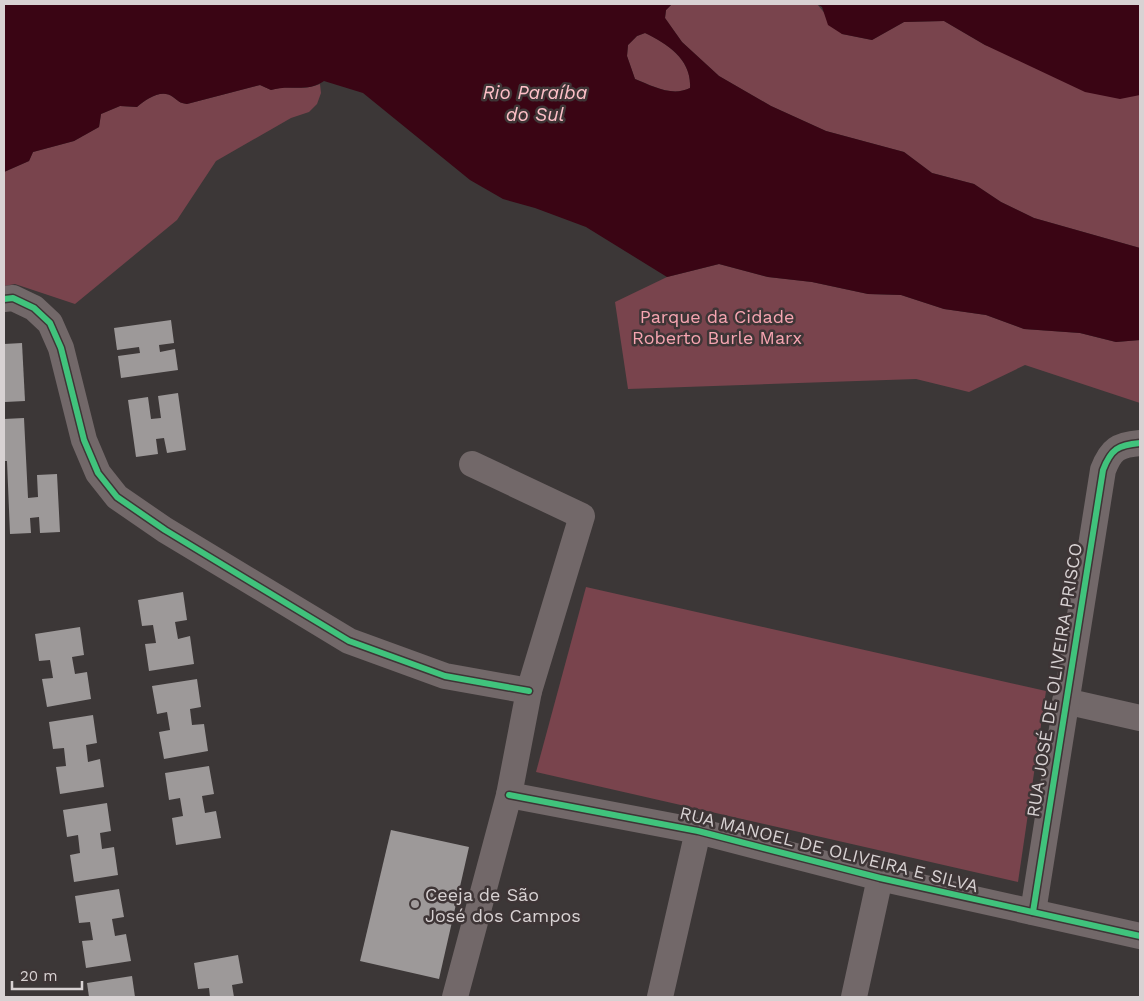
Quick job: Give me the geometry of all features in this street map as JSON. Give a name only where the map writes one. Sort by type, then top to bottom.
[{"type":"street","points":[[4,299],[12,298],[34,308],[50,323],[61,348],[84,440],[98,473],[117,497],[165,530],[349,641],[445,676],[529,691]]},
{"type":"street","name":"RUA JOSÉ DE OLIVEIRA PRISCO","points":[[1033,912],[1103,470],[1109,454],[1125,444],[1140,443]]},
{"type":"street","points":[[455,997],[509,795],[529,691],[582,516],[472,464]]},
{"type":"street","points":[[1065,701],[1140,718]]},
{"type":"street","name":"RUA MANOEL DE OLIVEIRA E SILVA","points":[[509,795],[698,831],[880,878],[1140,936]]},
{"type":"street","points":[[660,997],[698,831]]},
{"type":"street","points":[[854,997],[880,878]]},
{"type":"green space","points":[[672,4],[817,4],[842,34],[872,40],[904,22],[944,21],[985,45],[1140,95],[1140,248],[1034,218],[1001,202],[974,184],[932,173],[904,152],[826,131],[771,106],[719,76],[682,42],[665,18],[666,10]]},
{"type":"green space","points":[[645,33],[662,42],[683,61],[690,78],[690,88],[669,91],[635,79],[627,56],[628,45],[637,36]]},
{"type":"green space","points":[[320,84],[321,93],[317,104],[309,112],[291,118],[216,161],[177,220],[75,304],[15,284],[4,286],[4,172],[29,161],[33,152],[74,141],[99,127],[101,114],[120,106],[137,107],[149,98],[159,94],[169,95],[187,104],[260,85],[271,90]]},
{"type":"green space","name":"Parque da Cidade Roberto Burle Marx","points":[[719,264],[768,277],[812,282],[868,294],[901,295],[944,309],[986,315],[1024,329],[1080,333],[1116,342],[1140,340],[1140,403],[1025,365],[969,392],[916,379],[628,389],[615,302],[667,277]]},
{"type":"green space","points":[[586,587],[1046,691],[1018,882],[536,772]]},
{"type":"water","name":"Rio Paraíba do Sul","points":[[4,4],[672,4],[666,10],[665,18],[682,42],[719,76],[771,106],[826,131],[904,152],[932,173],[974,184],[1001,202],[1034,218],[1140,248],[1140,340],[1116,342],[1080,333],[1024,329],[986,315],[944,309],[901,295],[868,294],[812,282],[768,277],[719,264],[667,277],[586,227],[535,208],[503,199],[470,180],[363,93],[324,81],[318,85],[305,88],[278,88],[271,90],[260,85],[187,104],[169,95],[159,94],[149,98],[137,107],[120,106],[101,114],[99,127],[74,141],[33,152],[29,161],[4,172]],"holes":[[[645,33],[662,42],[683,61],[690,78],[690,88],[669,91],[635,79],[627,56],[628,45],[637,36]]]},
{"type":"water","points":[[817,4],[1140,4],[1140,95],[1120,99],[1085,92],[985,45],[944,21],[904,22],[872,40],[842,34],[828,25],[822,7]]},
{"type":"building","points":[[171,320],[174,343],[159,345],[160,352],[175,349],[178,370],[121,378],[118,356],[140,353],[139,347],[117,350],[114,328]]},
{"type":"building","points":[[22,343],[25,401],[5,402],[4,344]]},
{"type":"building","points":[[178,393],[186,450],[167,453],[164,438],[156,439],[158,454],[136,457],[128,400],[148,397],[151,419],[161,418],[158,396]]},
{"type":"building","points":[[24,418],[28,498],[38,497],[37,475],[57,474],[60,532],[40,533],[39,517],[30,518],[31,533],[10,534],[7,461],[4,461],[4,419]]},
{"type":"building","points":[[183,592],[187,620],[175,622],[178,639],[190,636],[194,664],[149,671],[145,644],[156,643],[153,625],[142,626],[138,600]]},
{"type":"building","points":[[80,627],[84,655],[72,657],[75,674],[87,672],[91,699],[47,707],[42,679],[53,678],[50,660],[39,661],[35,634]]},
{"type":"building","points":[[197,679],[201,707],[190,709],[192,725],[204,724],[208,751],[164,759],[159,732],[170,730],[167,712],[157,714],[152,686]]},
{"type":"building","points":[[93,715],[97,743],[86,745],[88,762],[100,759],[104,787],[60,794],[56,767],[66,766],[64,748],[53,749],[49,722]]},
{"type":"building","points":[[209,766],[214,794],[202,796],[205,813],[216,811],[221,838],[176,845],[172,818],[183,816],[180,798],[169,800],[165,773]]},
{"type":"building","points":[[107,803],[111,831],[100,833],[102,849],[114,847],[118,875],[74,882],[70,855],[80,853],[78,835],[67,837],[63,810]]},
{"type":"building","name":"Ceeja de São José dos Campos","points":[[391,830],[469,847],[439,979],[360,961]]},
{"type":"building","points":[[119,889],[124,917],[112,919],[115,936],[126,934],[131,961],[86,968],[82,941],[93,940],[90,922],[79,923],[75,896]]},
{"type":"building","points":[[238,955],[243,983],[232,985],[234,997],[210,997],[209,988],[198,989],[194,963]]},
{"type":"building","points":[[132,976],[135,997],[89,997],[87,983]]},
{"type":"cycle path","points":[[4,299],[13,298],[34,308],[50,323],[61,348],[84,440],[98,473],[117,497],[165,530],[349,641],[445,676],[529,691]]},
{"type":"cycle path","points":[[1033,912],[1103,470],[1109,457],[1116,449],[1140,443]]},
{"type":"cycle path","points":[[509,795],[698,831],[880,878],[1140,936]]},
{"type":"place","name":"Ceeja de São José dos Campos","points":[[415,904]]}]
